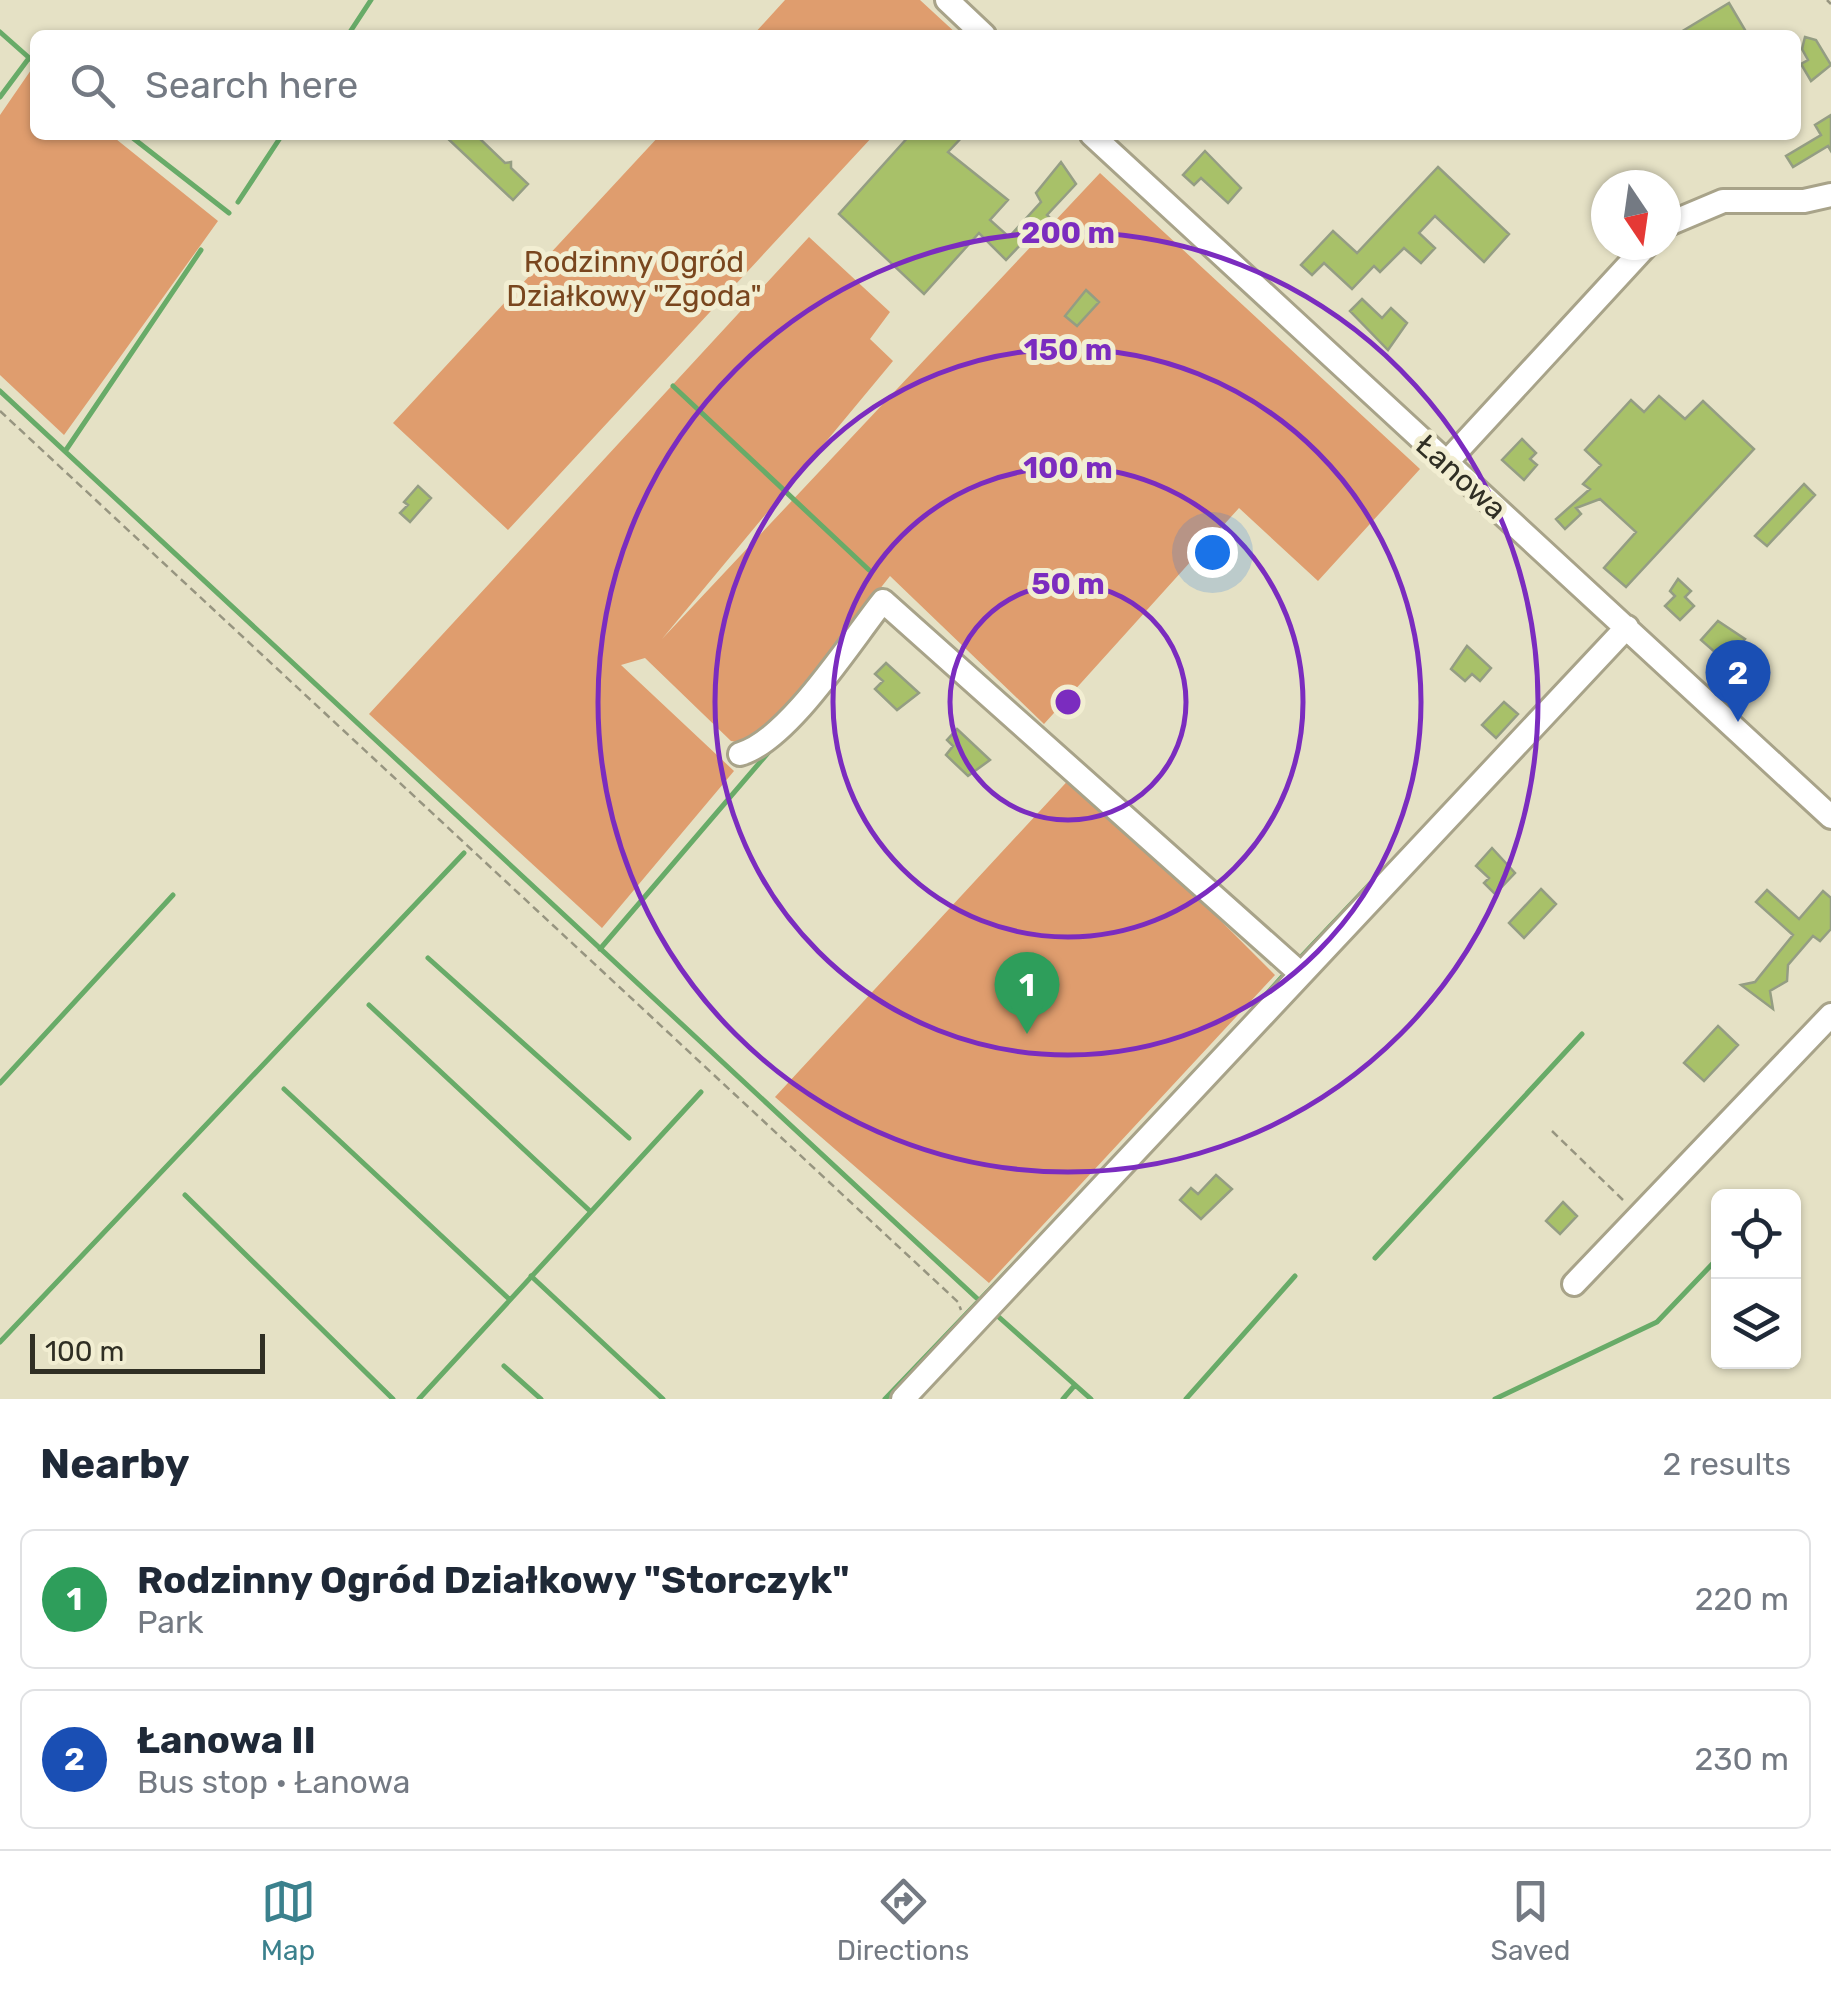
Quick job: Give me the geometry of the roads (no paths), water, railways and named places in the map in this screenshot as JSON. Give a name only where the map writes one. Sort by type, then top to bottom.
[{"type":"street","points":[[947,0],[979,30]]},
{"type":"street","name":"Łanowa","points":[[1097,140],[1831,817]]},
{"type":"street","points":[[1681,219],[1723,201],[1804,201],[1831,195]]},
{"type":"street","points":[[1446,463],[1634,260]]},
{"type":"street","points":[[740,754],[758,749],[791,715],[883,601],[1301,974]]},
{"type":"street","points":[[903,1399],[1627,626]]},
{"type":"street","points":[[1574,1284],[1831,1015]]},
{"type":"waterway","points":[[351,30],[371,0]]},
{"type":"waterway","points":[[0,32],[30,59]]},
{"type":"waterway","points":[[0,97],[29,58]]},
{"type":"waterway","points":[[135,140],[229,213]]},
{"type":"waterway","points":[[238,202],[279,140]]},
{"type":"waterway","points":[[66,450],[201,250]]},
{"type":"waterway","points":[[673,386],[869,570]]},
{"type":"waterway","points":[[0,391],[983,1304]]},
{"type":"waterway","points":[[600,949],[773,747]]},
{"type":"waterway","points":[[0,1342],[464,853]]},
{"type":"waterway","points":[[1301,957],[1370,884]]},
{"type":"waterway","points":[[0,1083],[173,895]]},
{"type":"waterway","points":[[428,958],[629,1138]]},
{"type":"waterway","points":[[1254,1008],[1282,977]]},
{"type":"waterway","points":[[369,1005],[590,1211]]},
{"type":"waterway","points":[[1375,1258],[1582,1034]]},
{"type":"waterway","points":[[284,1089],[509,1299]]},
{"type":"waterway","points":[[419,1399],[701,1092]]},
{"type":"waterway","points":[[185,1195],[393,1399]]},
{"type":"waterway","points":[[885,1399],[1038,1239]]},
{"type":"waterway","points":[[1495,1399],[1657,1322],[1711,1265]]},
{"type":"waterway","points":[[531,1276],[663,1399]]},
{"type":"waterway","points":[[1186,1399],[1295,1276]]},
{"type":"waterway","points":[[992,1311],[1091,1399]]},
{"type":"waterway","points":[[504,1366],[541,1399]]},
{"type":"waterway","points":[[1063,1399],[1075,1385]]},
{"type":"place","name":"Łanowa II","points":[[1738,722]]},
{"type":"place","name":"Rodzinny Ogród Działkowy \"Storczyk\"","points":[[1027,1034]]},
{"type":"park label","name":"Rodzinny Ogród Działkowy \"Zgoda\"","points":[[634,279]]}]
